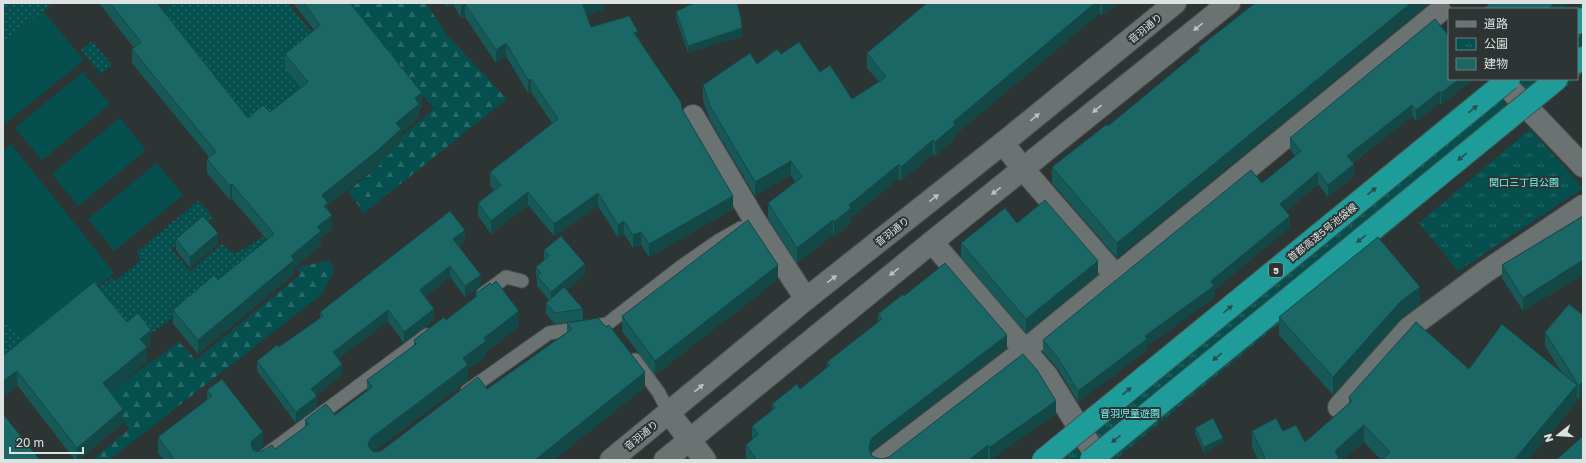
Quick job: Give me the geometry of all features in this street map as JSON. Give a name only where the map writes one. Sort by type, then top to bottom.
[{"type":"highway","name":"首都高速5号池袋線","points":[[1043,460],[1508,80]]},
{"type":"highway","points":[[1091,460],[1556,80]]},
{"type":"street","name":"音羽通り","points":[[610,460],[806,299],[1003,143],[1175,3]]},
{"type":"street","points":[[665,460],[932,242],[1229,3]]},
{"type":"street","points":[[881,460],[1025,350],[1443,10]]},
{"type":"street","points":[[1501,80],[1583,166]]},
{"type":"street","points":[[693,116],[755,221],[806,299]]},
{"type":"street","points":[[1003,143],[1023,169],[1116,276]]},
{"type":"street","points":[[1339,408],[1409,328],[1485,272],[1583,206]]},
{"type":"street","points":[[932,242],[1047,376],[1099,460]]},
{"type":"street","points":[[669,413],[705,460]]},
{"type":"lane","points":[[460,396],[549,333],[607,324],[682,266],[718,241],[755,221]]},
{"type":"lane","points":[[474,301],[506,277],[522,281]]},
{"type":"lane","points":[[607,324],[616,336]]},
{"type":"lane","points":[[259,460],[436,329]]},
{"type":"lane","points":[[626,349],[659,393],[669,413]]},
{"type":"green space","points":[[3,3],[46,3],[52,4],[3,43]]},
{"type":"green space","points":[[158,3],[288,3],[340,68],[250,127],[153,7]]},
{"type":"green space","points":[[348,3],[426,3],[447,35],[507,99],[364,213],[348,191],[381,164],[341,114],[401,137],[434,109]]},
{"type":"green space","points":[[1583,3],[1583,73],[1578,77],[1578,8],[1575,8]]},
{"type":"green space","points":[[43,11],[84,60],[3,125],[3,43]]},
{"type":"green space","points":[[92,41],[112,65],[101,74],[81,50]]},
{"type":"green space","points":[[83,72],[110,104],[42,160],[15,128]]},
{"type":"green space","points":[[1515,80],[1575,80],[1538,109]]},
{"type":"green space","name":"音羽児童遊園","points":[[1484,83],[1524,120],[1115,460],[1084,415]]},
{"type":"green space","points":[[120,118],[146,150],[78,206],[52,174]]},
{"type":"green space","name":"関口三丁目公園","points":[[1530,129],[1583,188],[1458,271],[1419,223]]},
{"type":"green space","points":[[11,144],[114,273],[25,345],[3,317],[3,151]]},
{"type":"green space","points":[[157,163],[183,195],[114,251],[88,219]]},
{"type":"green space","points":[[199,200],[213,218],[171,249],[190,271],[222,244],[235,254],[263,237],[269,247],[148,336],[131,329],[98,288],[112,277],[115,281],[141,260],[137,252]]},
{"type":"green space","points":[[330,260],[334,271],[322,294],[109,460],[92,460],[129,429],[105,395],[179,342],[196,360],[301,274],[296,268]]},
{"type":"green space","points":[[3,317],[27,347],[3,366]]},
{"type":"green space","points":[[1065,431],[1086,460],[1029,460]]},
{"type":"building","points":[[110,3],[157,3],[248,118],[263,105],[270,112],[308,82],[285,54],[320,25],[304,3],[350,3],[422,93],[415,98],[419,104],[396,123],[401,129],[378,150],[322,195],[328,203],[324,206],[332,215],[317,227],[321,231],[291,256],[294,260],[198,340],[173,310],[214,275],[218,280],[274,234],[232,184],[230,186],[207,159],[216,152],[132,49],[141,42]]},
{"type":"building","points":[[460,3],[588,3],[583,5],[591,27],[629,16],[638,31],[634,33],[681,102],[682,109],[733,196],[649,244],[641,232],[633,235],[624,221],[618,225],[598,193],[554,224],[528,192],[491,221],[478,203],[501,185],[490,172],[558,119],[531,79],[528,80],[506,43],[496,50],[465,4],[461,6]]},
{"type":"building","points":[[695,3],[737,3],[742,28],[688,46],[676,11]]},
{"type":"building","points":[[927,3],[1095,3],[953,122],[955,125],[935,142],[933,140],[901,167],[899,164],[849,205],[851,208],[834,222],[833,220],[797,248],[768,203],[802,177],[791,161],[755,182],[710,106],[703,85],[750,53],[757,64],[777,49],[781,54],[799,42],[820,72],[830,65],[852,99],[886,77],[867,53]]},
{"type":"building","points":[[1255,3],[1411,3],[1117,243],[1052,167],[1107,124],[1108,126],[1200,50],[1198,48]]},
{"type":"building","points":[[1490,3],[1555,3],[1549,8],[1484,8]]},
{"type":"building","points":[[1435,19],[1448,35],[1448,80],[1458,80],[1441,93],[1440,91],[1416,110],[1412,105],[1347,156],[1354,164],[1328,185],[1318,172],[1280,204],[1290,216],[1211,281],[1214,286],[1145,336],[1147,339],[1078,391],[1058,358],[1043,340],[1251,170],[1262,183],[1301,151],[1290,138]]},
{"type":"building","points":[[1045,200],[1098,261],[1026,319],[961,243],[1005,208],[1017,223]]},
{"type":"building","points":[[450,211],[465,230],[453,239],[481,275],[465,286],[450,266],[420,290],[434,309],[404,332],[388,310],[333,352],[342,364],[311,389],[317,396],[296,412],[257,361],[277,345],[279,347],[323,316],[320,312]]},
{"type":"building","points":[[203,216],[218,233],[190,257],[176,239]]},
{"type":"building","points":[[1583,216],[1583,260],[1523,298],[1502,265]]},
{"type":"building","points":[[748,220],[778,265],[655,361],[622,316]]},
{"type":"building","points":[[561,236],[585,264],[551,292],[537,276],[541,273],[536,267],[549,256],[544,250]]},
{"type":"building","points":[[1378,237],[1420,287],[1400,302],[1333,377],[1279,317]]},
{"type":"building","points":[[945,263],[1007,335],[873,437],[869,448],[871,455],[882,459],[889,457],[1023,354],[1037,370],[1056,401],[990,447],[988,445],[969,460],[757,460],[746,445],[758,434],[752,426],[775,408],[772,404],[797,384],[800,389],[830,365],[827,362],[882,319],[878,314],[903,294],[904,296]]},
{"type":"building","points":[[496,281],[519,311],[484,338],[486,341],[463,358],[468,365],[371,438],[368,446],[373,452],[381,451],[478,377],[487,389],[572,329],[567,323],[598,318],[606,327],[609,325],[645,372],[535,460],[175,460],[158,437],[212,396],[207,390],[222,379],[263,432],[252,441],[251,445],[253,450],[260,452],[272,445],[275,449],[309,424],[305,420],[326,404],[335,415],[372,387],[367,380],[416,344],[414,340],[444,317],[446,320],[477,296],[475,294],[490,283],[492,285]]},
{"type":"building","points":[[94,282],[127,322],[138,313],[151,330],[140,339],[147,347],[103,383],[123,409],[77,448],[17,371],[3,381],[3,353],[4,355]]},
{"type":"building","points":[[564,287],[583,309],[555,313],[546,303]]},
{"type":"building","points":[[1569,304],[1583,315],[1583,381],[1579,386],[1545,332]]},
{"type":"building","points":[[1416,322],[1469,369],[1502,324],[1577,385],[1514,460],[1381,460],[1390,452],[1364,425],[1335,451],[1339,458],[1335,460],[1266,460],[1252,431],[1276,418],[1283,431],[1296,425],[1305,442],[1352,401],[1349,397]]},
{"type":"building","points":[[3,414],[40,460],[3,460]]},
{"type":"building","points":[[1213,418],[1223,438],[1204,447],[1195,428]]},
{"type":"building","points":[[1583,436],[1583,460],[1556,460]]}]
